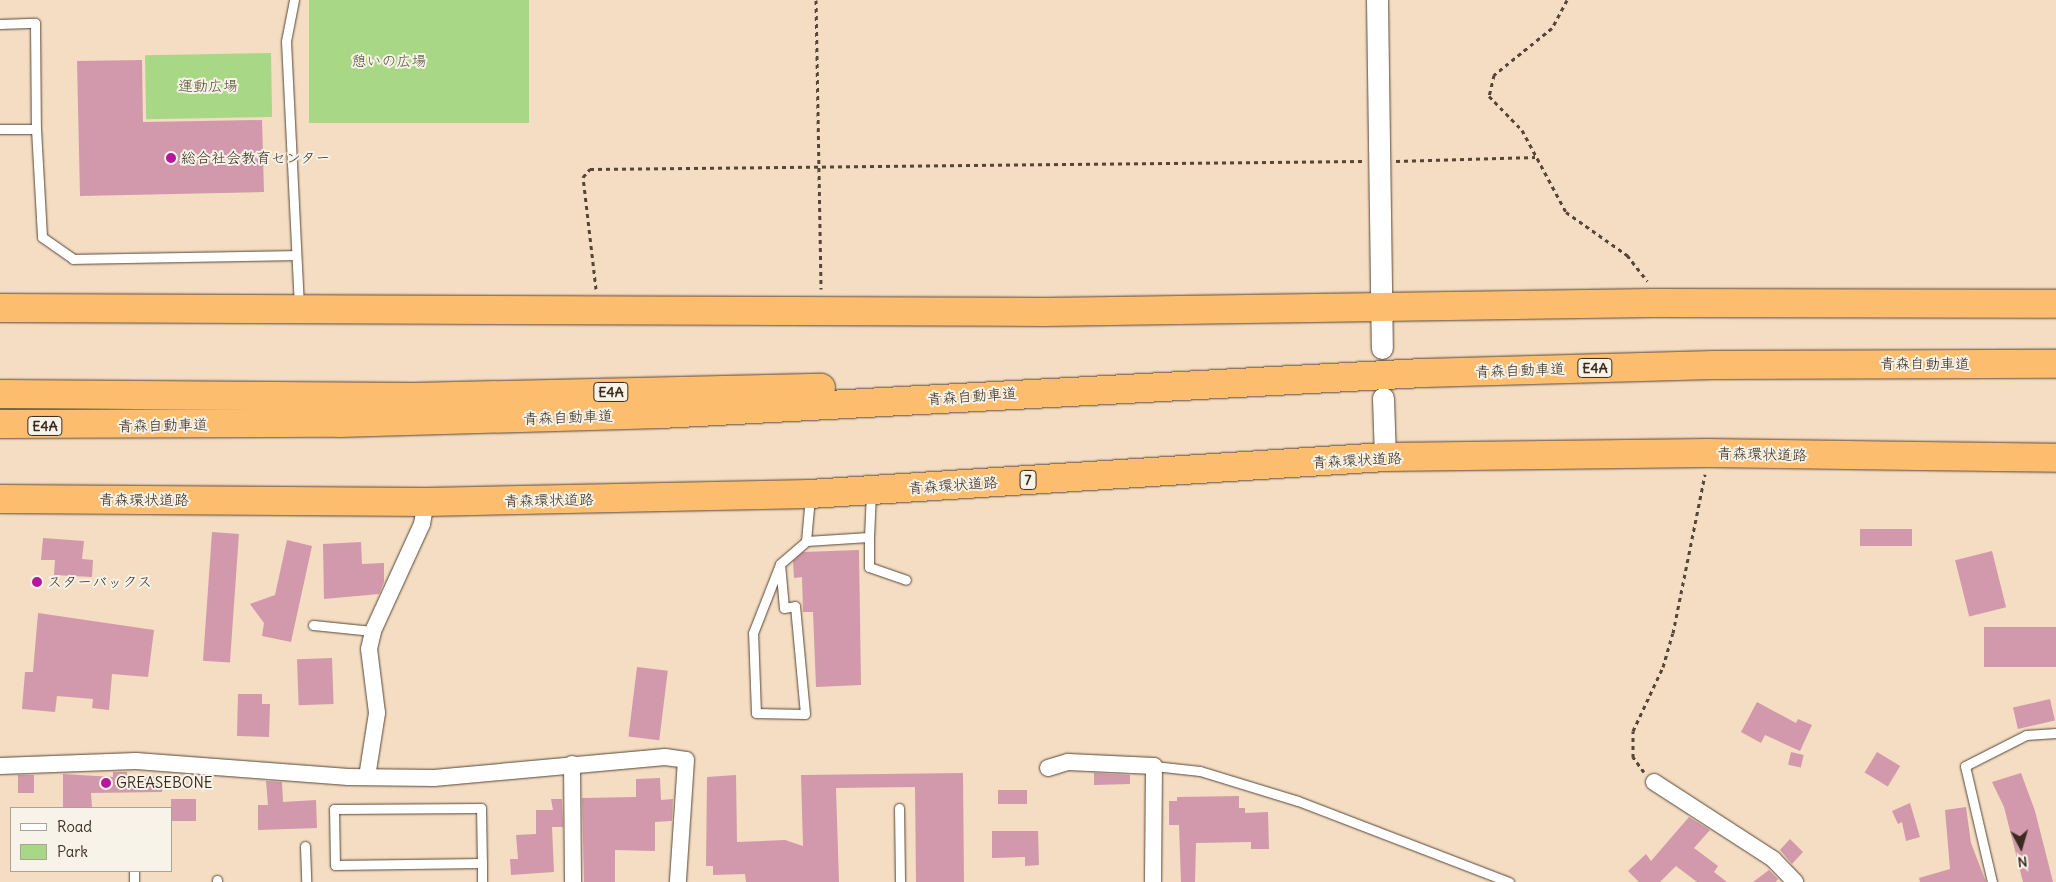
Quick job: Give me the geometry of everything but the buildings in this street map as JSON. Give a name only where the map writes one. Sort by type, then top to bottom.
[{"type":"highway","points":[[0,308],[300,311],[820,312],[1380,310],[1653,303],[2056,304]]},
{"type":"highway","name":"青森自動車道","points":[[0,394],[413,397],[1135,385],[1714,365],[2056,364]]},
{"type":"highway","name":"青森自動車道","points":[[0,424],[62,427],[661,414],[1135,385]]},
{"type":"highway","points":[[0,428],[62,427]]},
{"type":"highway","name":"青森環状道路","points":[[0,500],[426,502],[810,494],[1385,457],[1708,453],[2056,458]]},
{"type":"street","points":[[1376,0],[1382,348]]},
{"type":"street","points":[[1383,398],[1385,457]]},
{"type":"street","points":[[367,777],[377,713],[370,649],[373,631],[422,524],[426,502]]},
{"type":"street","points":[[0,766],[136,761],[367,777],[434,778],[665,757],[686,760],[678,882]]},
{"type":"street","points":[[1048,768],[1068,762],[1154,766],[1154,882]]},
{"type":"street","points":[[572,764],[573,882]]},
{"type":"street","points":[[1654,782],[1773,859],[1795,882]]},
{"type":"lane","points":[[294,0],[286,41],[300,311]]},
{"type":"lane","points":[[0,24],[35,23],[36,129],[42,237],[73,259],[296,255]]},
{"type":"lane","points":[[0,129],[36,129]]},
{"type":"lane","points":[[872,490],[869,567],[906,580]]},
{"type":"lane","points":[[806,541],[810,494]]},
{"type":"lane","points":[[780,564],[784,608],[795,606],[805,714],[756,713],[753,633],[780,564],[806,541],[869,537]]},
{"type":"lane","points":[[313,625],[373,631]]},
{"type":"lane","points":[[1992,882],[1966,766],[2026,735],[2056,732]]},
{"type":"lane","points":[[1154,766],[1200,771],[1298,801],[1510,882]]},
{"type":"lane","points":[[482,863],[335,865],[334,809],[481,808],[482,863],[482,882]]},
{"type":"lane","points":[[899,808],[900,882]]},
{"type":"lane","points":[[305,846],[306,882]]},
{"type":"path","points":[[816,0],[820,312]]},
{"type":"path","points":[[1567,0],[1552,28],[1494,75],[1488,87],[1489,96],[1522,130],[1566,212],[1627,255],[1647,281],[1653,303]]},
{"type":"path","points":[[599,312],[583,177],[590,169],[1378,161],[1535,157]]},
{"type":"path","points":[[1654,782],[1633,757],[1633,731],[1663,667],[1673,633],[1708,453]]},
{"type":"green space","name":"憩いの広場","points":[[309,0],[529,0],[529,123],[309,123]]},
{"type":"green space","name":"運動広場","points":[[271,53],[272,117],[146,119],[145,55]]},
{"type":"place","name":"総合社会教育センター","points":[[171,158]]},
{"type":"place","name":"スターバックス","points":[[37,582]]},
{"type":"place","name":"GREASEBONE","points":[[106,783]]}]
